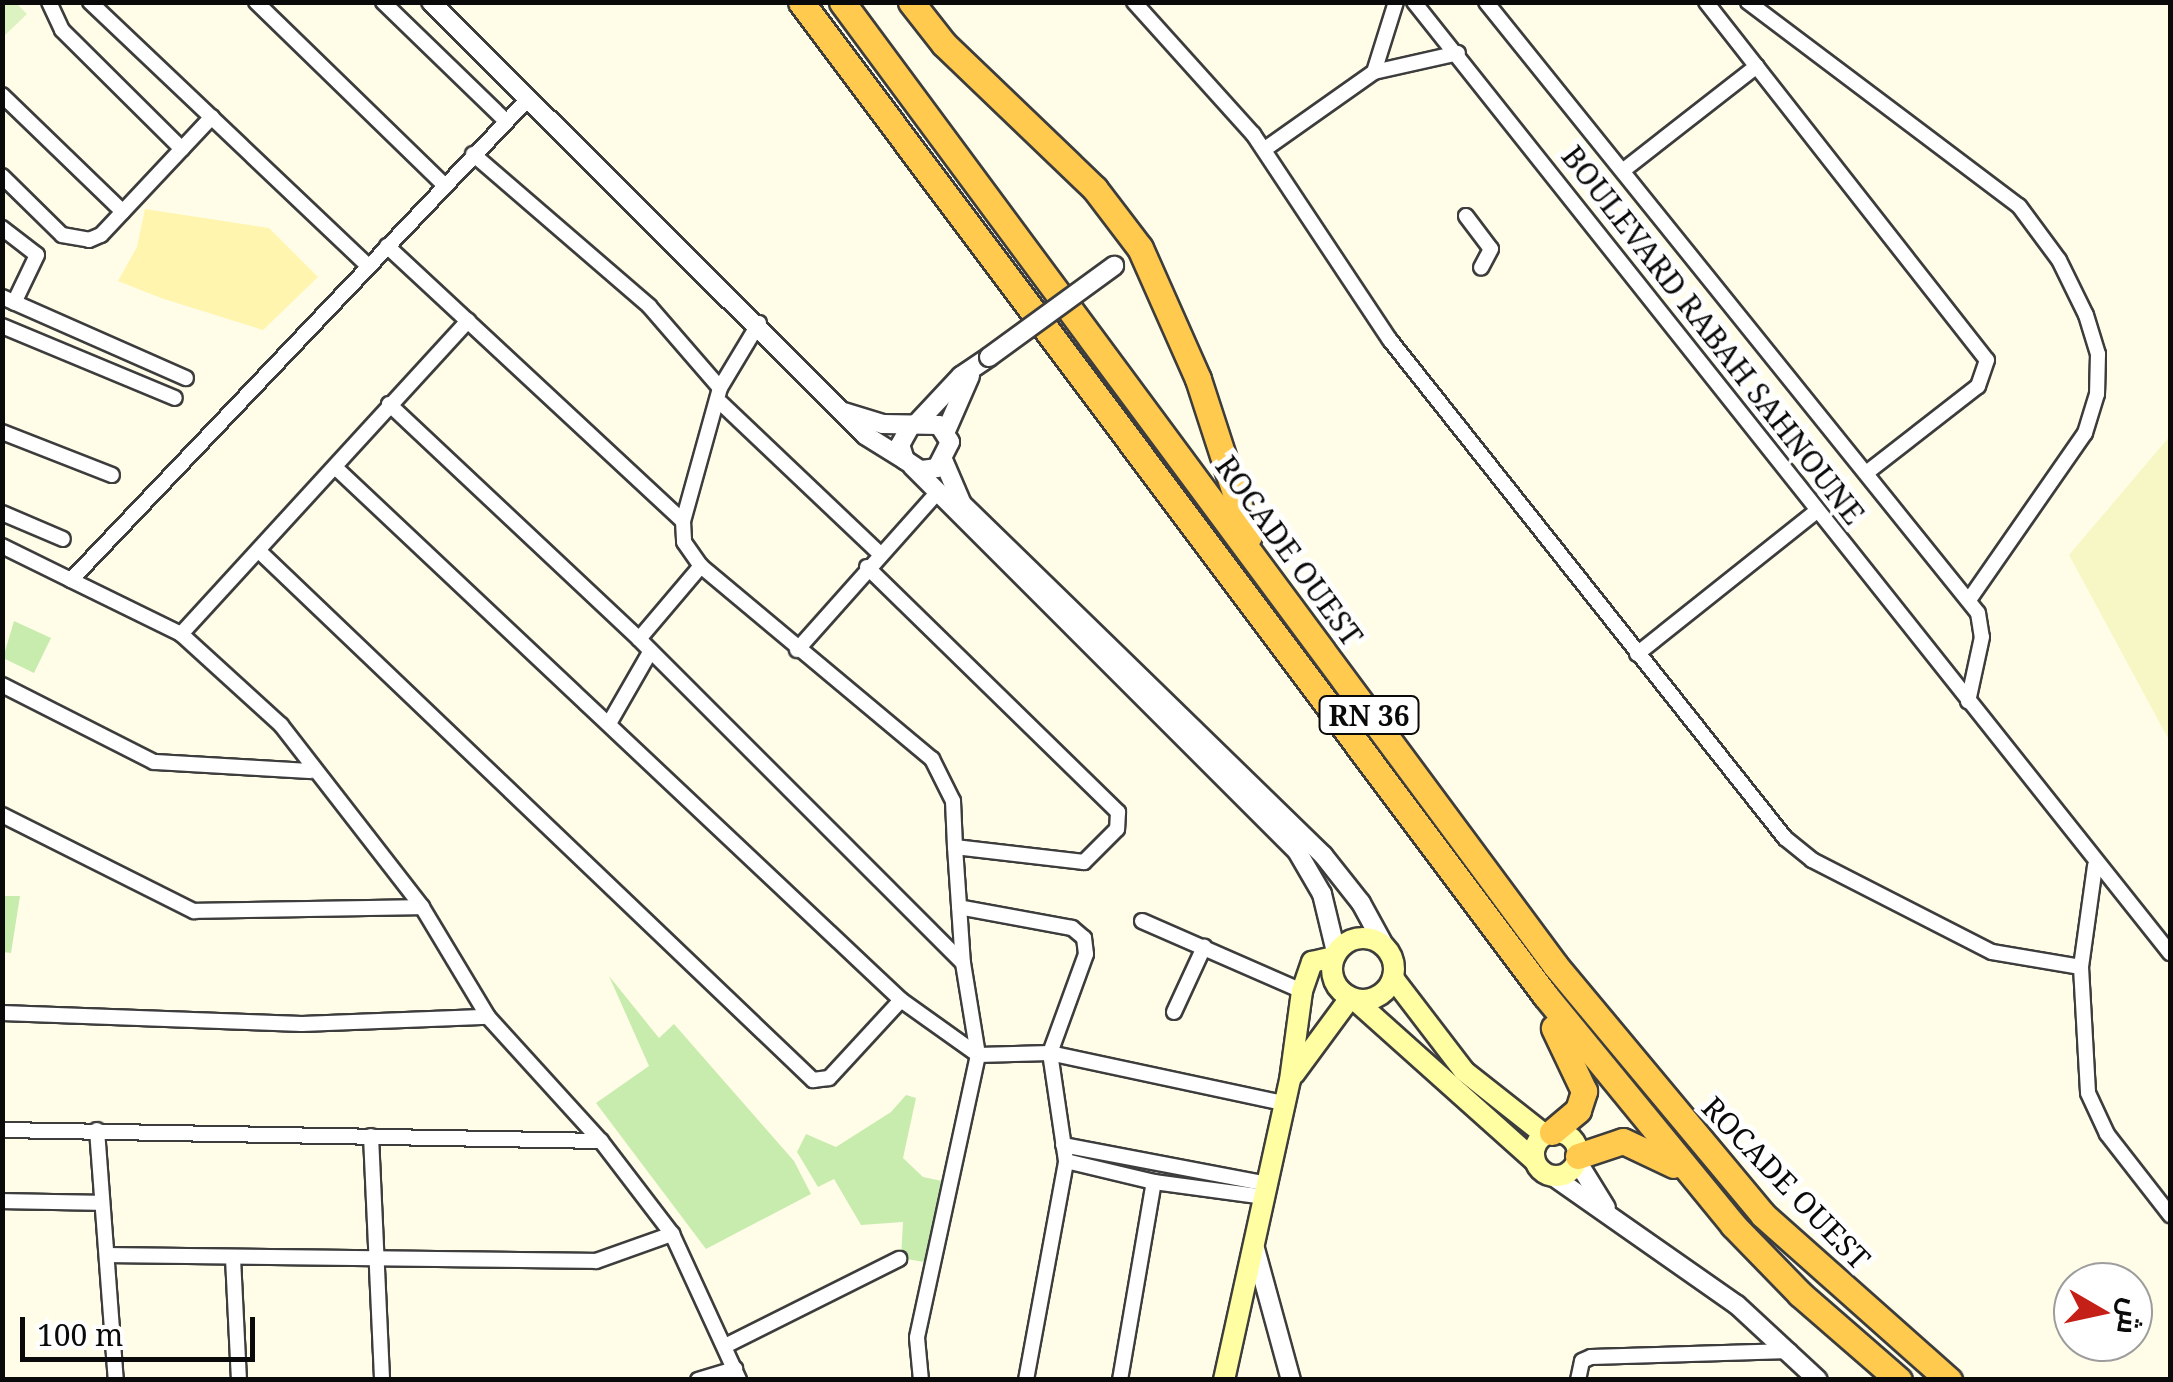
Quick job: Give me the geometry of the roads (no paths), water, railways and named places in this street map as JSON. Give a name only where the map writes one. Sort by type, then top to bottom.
[{"type":"highway","name":"ROCADE OUEST","points":[[800,2],[1545,995],[1693,1180],[1800,1294],[1899,1380]]},
{"type":"highway","name":"ROCADE OUEST","points":[[842,2],[1555,965],[1693,1134],[1790,1242],[1949,1380]]},
{"type":"highway","points":[[911,2],[944,44],[1095,189],[1140,248],[1198,379],[1260,569]]},
{"type":"highway","points":[[1545,995],[1584,1091],[1578,1110],[1549,1134]]},
{"type":"highway","points":[[1578,1158],[1600,1144],[1634,1143],[1693,1180]]},
{"type":"main road","points":[[1224,1380],[1290,1080],[1302,990],[1312,962],[1335,954],[1360,938],[1385,947],[1393,978],[1464,1072],[1549,1134],[1571,1138],[1578,1158],[1554,1177],[1353,999],[1332,976],[1335,954]]},
{"type":"main road","points":[[1290,1080],[1353,999],[1382,994],[1393,978]]},
{"type":"main road","points":[[1534,1160],[1549,1134]]},
{"type":"street","points":[[49,2],[62,30],[182,149]]},
{"type":"street","points":[[90,2],[368,266]]},
{"type":"street","points":[[256,2],[445,186]]},
{"type":"street","points":[[383,2],[506,121]]},
{"type":"street","points":[[431,2],[877,445],[928,470],[944,462]]},
{"type":"street","points":[[1134,2],[1265,150],[1390,340],[1786,838],[1812,860],[1992,952],[2081,966]]},
{"type":"street","points":[[1374,72],[1396,2]]},
{"type":"street","name":"BOULEVARD RABAH SAHNOUNE","points":[[1414,2],[2095,866],[2170,953]]},
{"type":"street","points":[[1486,2],[1869,471],[1969,600],[1982,637],[1968,702]]},
{"type":"street","points":[[1706,2],[1987,360],[1978,386],[1869,471]]},
{"type":"street","points":[[1748,2],[2019,206],[2059,260],[2086,315],[2098,354],[2097,394],[2086,433],[1969,600]]},
{"type":"street","points":[[1265,150],[1374,72],[1458,53]]},
{"type":"street","points":[[1625,169],[1757,66]]},
{"type":"street","points":[[2,95],[123,212]]},
{"type":"street","points":[[71,580],[528,98]]},
{"type":"street","points":[[2,176],[74,241],[101,235],[212,118]]},
{"type":"street","points":[[472,154],[649,306],[721,395],[878,552]]},
{"type":"street","points":[[1466,216],[1491,249],[1481,268]]},
{"type":"street","points":[[2,228],[37,255],[8,300],[186,378]]},
{"type":"street","points":[[387,246],[683,520]]},
{"type":"street","points":[[1140,248],[982,362],[915,423],[902,437],[908,463],[934,496],[1297,851],[1322,894],[1335,954]]},
{"type":"street","points":[[181,634],[468,321]]},
{"type":"street","points":[[759,324],[721,395],[683,520],[684,542],[700,566],[796,650],[932,759],[953,801],[963,963],[978,1056],[918,1338],[921,1380]]},
{"type":"street","points":[[2,326],[175,398]]},
{"type":"street","points":[[982,362],[946,431],[944,462],[962,504],[1323,856],[1385,947]]},
{"type":"street","points":[[389,404],[640,639],[649,654],[963,963]]},
{"type":"street","points":[[844,412],[946,431]]},
{"type":"street","points":[[2,432],[112,475]]},
{"type":"street","points":[[335,467],[611,720],[901,1000],[978,1056],[1050,1053],[1284,1104]]},
{"type":"street","points":[[796,650],[878,552],[934,496]]},
{"type":"street","points":[[1637,654],[1817,511]]},
{"type":"street","points":[[2,513],[64,539]]},
{"type":"street","points":[[2,546],[181,634],[281,725],[311,770],[422,907],[488,1017],[600,1141],[672,1234],[737,1374],[698,1380]]},
{"type":"street","points":[[260,552],[812,1080],[829,1078],[901,1000]]},
{"type":"street","points":[[640,639],[700,566]]},
{"type":"street","points":[[866,567],[1113,804],[1120,820],[1094,859],[1084,862],[955,847]]},
{"type":"street","points":[[611,720],[649,654]]},
{"type":"street","points":[[2,685],[154,762],[311,770]]},
{"type":"street","points":[[2,816],[194,911],[422,907]]},
{"type":"street","points":[[2095,866],[2081,966],[2086,1072],[2094,1113],[2170,1215]]},
{"type":"street","points":[[959,907],[1072,928],[1084,938],[1086,954],[1050,1053],[1064,1153],[1026,1380]]},
{"type":"street","points":[[1142,921],[1302,990]]},
{"type":"street","points":[[1174,1012],[1204,947]]},
{"type":"street","points":[[2,1013],[302,1024],[488,1017]]},
{"type":"street","points":[[2,1130],[600,1141]]},
{"type":"street","points":[[98,1130],[102,1203],[111,1255],[116,1380]]},
{"type":"street","points":[[371,1136],[382,1380]]},
{"type":"street","points":[[1064,1153],[1154,1182],[1266,1191]]},
{"type":"street","points":[[1064,1153],[1266,1191]]},
{"type":"street","points":[[1578,1158],[1617,1220]]},
{"type":"street","points":[[1554,1177],[1791,1351],[1818,1380]]},
{"type":"street","points":[[1120,1380],[1154,1182]]},
{"type":"street","points":[[2,1202],[102,1203]]},
{"type":"street","points":[[111,1255],[596,1260],[672,1234]]},
{"type":"street","points":[[1254,1244],[1271,1323],[1292,1380]]},
{"type":"street","points":[[233,1258],[238,1380]]},
{"type":"street","points":[[725,1346],[899,1260]]},
{"type":"street","points":[[1240,1305],[1271,1323]]},
{"type":"street","points":[[1578,1380],[1582,1361],[1591,1356],[1791,1351]]}]
